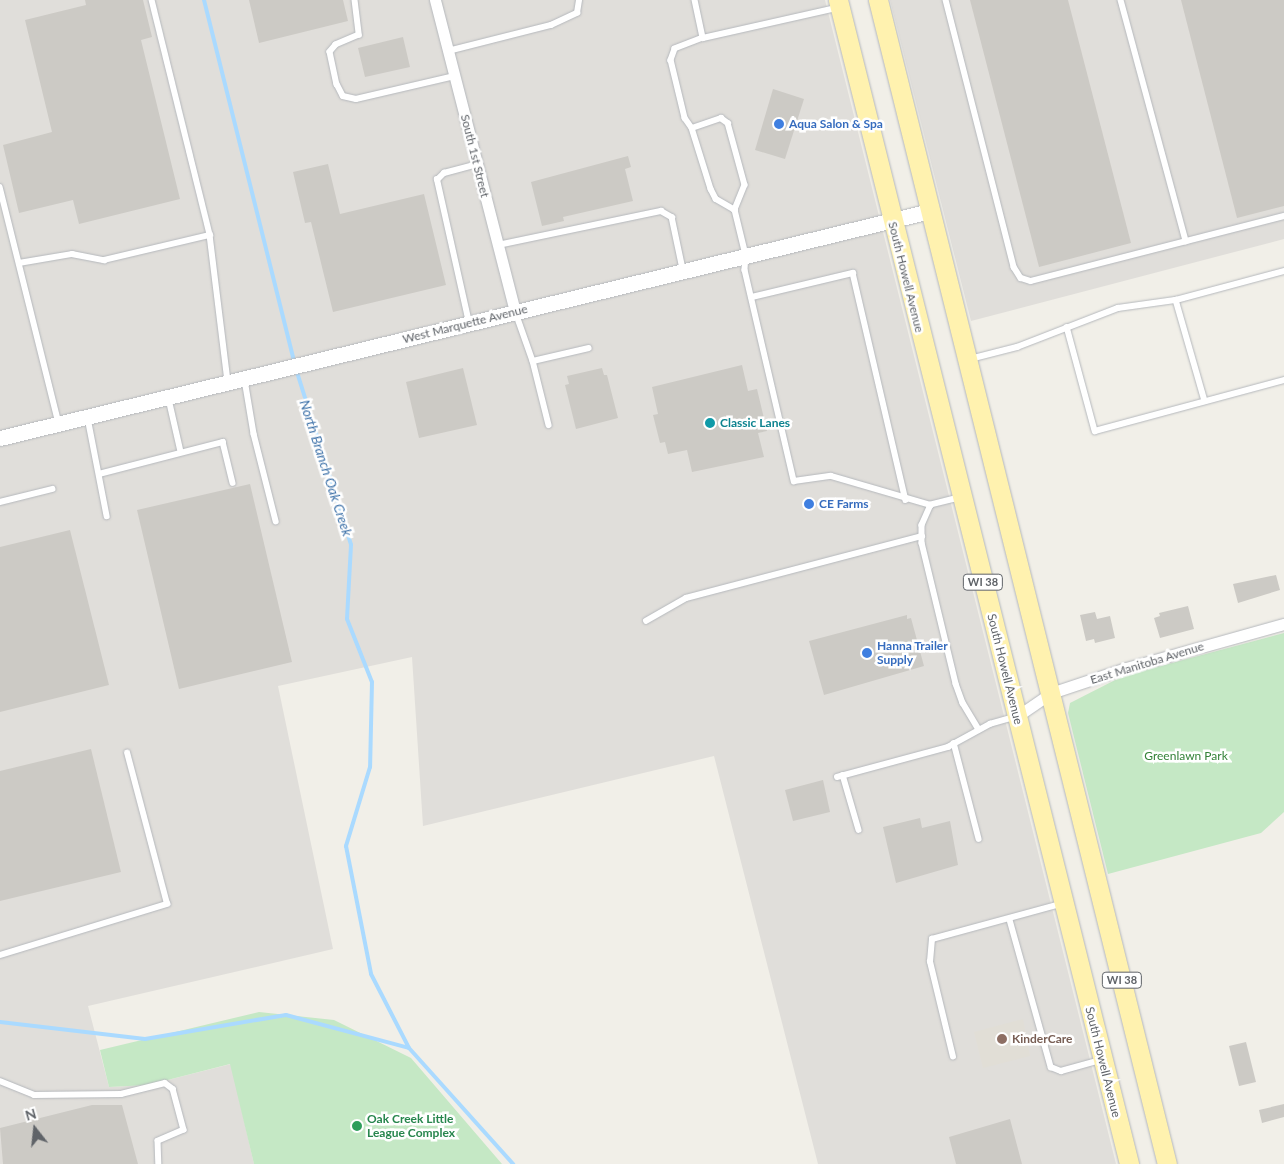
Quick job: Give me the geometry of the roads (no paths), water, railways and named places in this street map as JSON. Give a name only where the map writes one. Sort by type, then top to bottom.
[{"type":"main road","name":"WI 38","points":[[878,0],[1167,1164]]},
{"type":"main road","name":"South Howell Avenue","points":[[839,3],[1128,1164]]},
{"type":"street","name":"South 1st Street","points":[[435,0],[515,312]]},
{"type":"street","name":"West Marquette Avenue","points":[[0,438],[930,211]]},
{"type":"street","name":"East Manitoba Avenue","points":[[1016,717],[1051,693],[1126,668],[1284,624]]},
{"type":"lane","points":[[152,0],[210,235],[228,382]]},
{"type":"lane","points":[[355,0],[359,36],[336,45],[330,52],[337,84],[343,96],[356,99],[455,76]]},
{"type":"lane","points":[[448,51],[551,25],[577,13],[579,0]]},
{"type":"lane","points":[[695,0],[703,38]]},
{"type":"lane","points":[[946,0],[1014,267],[1021,278],[1031,281],[1284,216]]},
{"type":"lane","points":[[1121,0],[1186,241]]},
{"type":"lane","points":[[735,210],[716,199],[692,128],[685,118],[671,60],[675,50],[703,38],[839,3]]},
{"type":"lane","points":[[692,128],[721,118],[728,123],[745,185],[735,210],[746,256],[745,270],[794,481],[831,476],[906,500],[931,505],[962,497]]},
{"type":"lane","points":[[469,323],[437,180],[444,173],[477,164]]},
{"type":"lane","points":[[0,187],[59,423]]},
{"type":"lane","points":[[498,245],[661,211],[672,217],[684,271]]},
{"type":"lane","points":[[19,263],[72,254],[104,260],[210,235]]},
{"type":"lane","points":[[968,359],[1017,347],[1118,308],[1148,307],[1284,271]]},
{"type":"lane","points":[[752,297],[853,273],[906,500]]},
{"type":"lane","points":[[1176,300],[1205,401]]},
{"type":"lane","points":[[515,312],[522,324],[549,425]]},
{"type":"lane","points":[[1067,327],[1096,431],[1284,380]]},
{"type":"lane","points":[[533,361],[589,348]]},
{"type":"lane","points":[[244,378],[254,434],[276,521]]},
{"type":"lane","points":[[168,397],[181,452]]},
{"type":"lane","points":[[88,416],[106,516]]},
{"type":"lane","points":[[99,474],[223,442],[233,483]]},
{"type":"lane","points":[[0,502],[52,489]]},
{"type":"lane","points":[[931,505],[922,524],[922,536],[956,684],[963,703],[979,730]]},
{"type":"lane","points":[[646,621],[686,598],[922,536]]},
{"type":"lane","points":[[859,830],[840,776],[954,744],[979,730],[1016,717]]},
{"type":"lane","points":[[954,744],[979,839]]},
{"type":"lane","points":[[0,955],[167,904],[127,753]]},
{"type":"lane","points":[[953,1057],[930,962],[932,939],[1010,920],[1063,904]]},
{"type":"lane","points":[[1010,920],[1051,1067],[1060,1071],[1103,1060]]},
{"type":"lane","points":[[0,1081],[34,1095],[121,1094],[165,1083],[174,1089],[184,1130],[158,1141],[160,1164]]},
{"type":"waterway","name":"North Branch Oak Creek","points":[[204,0],[294,362]]},
{"type":"waterway","name":"North Branch Oak Creek","points":[[296,369],[351,545],[347,619],[372,682],[370,767],[346,846],[371,974],[409,1048],[513,1164]]},
{"type":"waterway","name":"North Branch Oak Creek","points":[[0,1022],[145,1039],[286,1015],[409,1048]]},
{"type":"place","name":"Aqua Salon & Spa","points":[[779,124]]},
{"type":"place","name":"Classic Lanes","points":[[710,423]]},
{"type":"place","name":"CE Farms","points":[[809,504]]},
{"type":"place","name":"Hanna Trailer Supply","points":[[867,653]]},
{"type":"place","name":"KinderCare","points":[[1002,1039]]},
{"type":"place","name":"Oak Creek Little League Complex","points":[[357,1126]]},
{"type":"park label","name":"Greenlawn Park","points":[[1186,756]]}]
